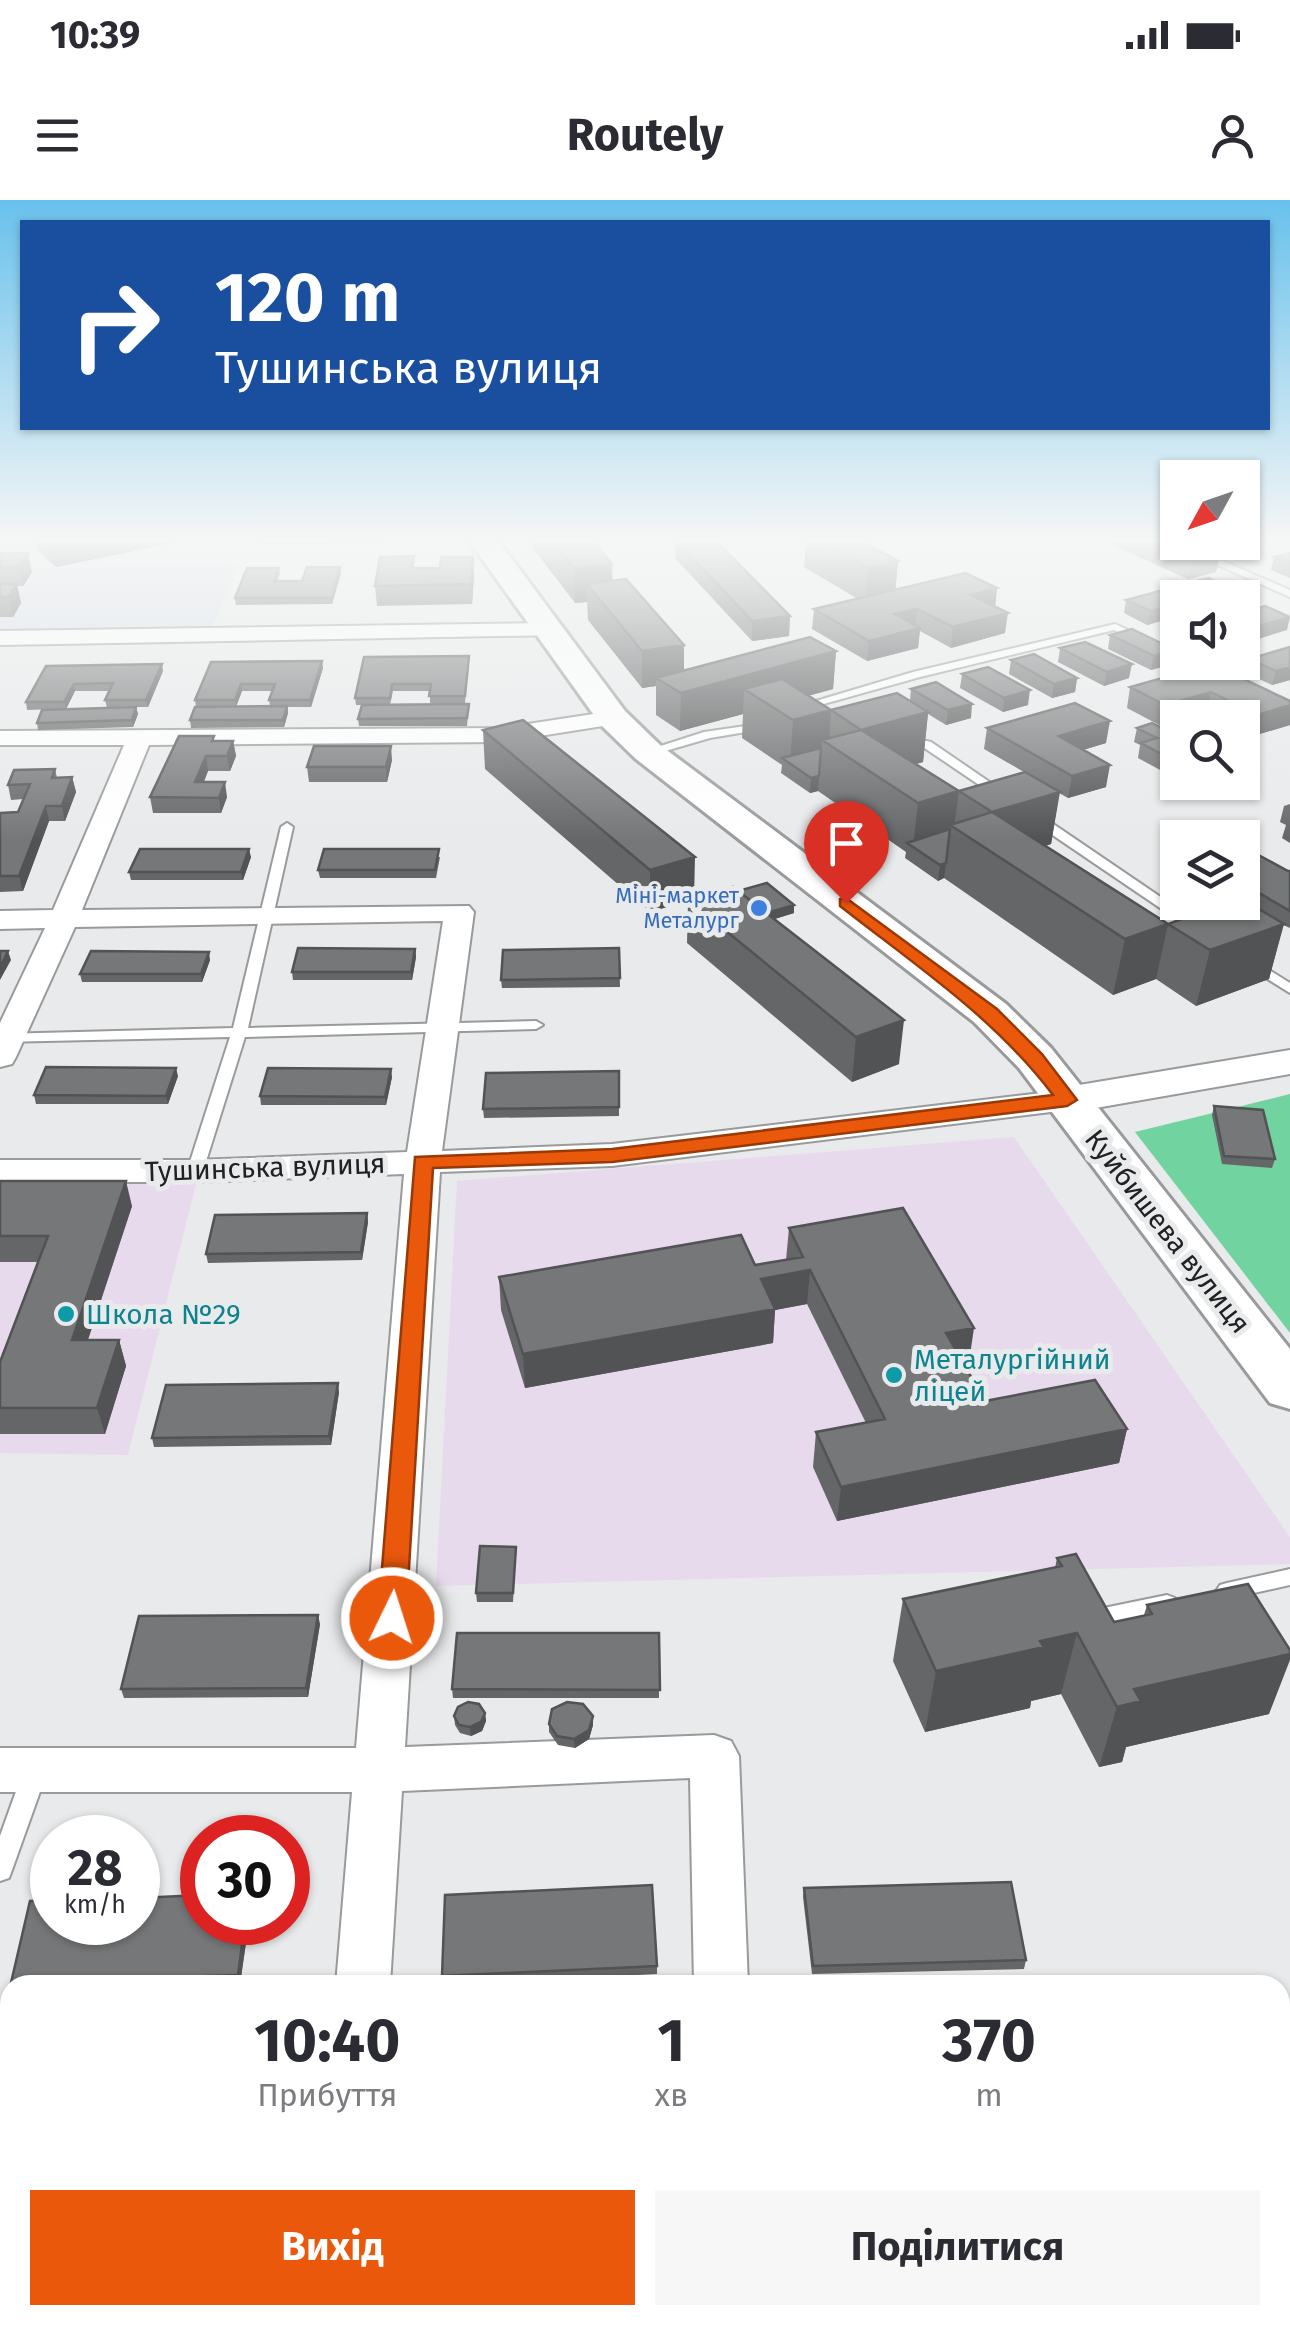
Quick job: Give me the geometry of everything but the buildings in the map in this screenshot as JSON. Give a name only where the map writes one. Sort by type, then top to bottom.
[{"type":"main road","name":"Куйбишева вулиця","points":[[558,641],[614,718],[648,752],[990,1013],[1035,1058],[1290,1389]]},
{"type":"street","points":[[0,738],[502,735],[614,718]]},
{"type":"street","points":[[3,1044],[64,919],[140,736]]},
{"type":"street","points":[[0,920],[459,912],[423,1162],[365,1975]]},
{"type":"street","points":[[1067,1100],[1290,1062]]},
{"type":"street","name":"Тушинська вулиця","points":[[0,1170],[194,1171],[612,1155],[1067,1100]]},
{"type":"street","points":[[18,1769],[382,1770],[714,1756],[721,1975]]},
{"type":"lane","points":[[648,752],[917,674],[1055,641]]},
{"type":"lane","points":[[704,736],[776,725]]},
{"type":"lane","points":[[882,733],[927,744],[1218,941]]},
{"type":"lane","points":[[194,1171],[239,1033],[287,828]]},
{"type":"lane","points":[[1233,951],[1290,989]]},
{"type":"lane","points":[[3,1044],[444,1024],[536,1025]]},
{"type":"lane","points":[[1094,1619],[1290,1578]]},
{"type":"lane","points":[[0,1870],[18,1769]]},
{"type":"shaded area","points":[[1014,1137],[1290,1537],[1290,1564],[436,1586],[457,1181]]},
{"type":"shaded area","points":[[0,1184],[196,1184],[128,1455],[0,1453]]},
{"type":"green space","points":[[1290,1094],[1290,1333],[1135,1132]]},
{"type":"place","name":"Міні-маркет Металург","points":[[759,908]]},
{"type":"place","name":"Школа №29","points":[[66,1314]]},
{"type":"place","name":"Металургійний ліцей","points":[[894,1375]]},
{"type":"route","points":[[392,1618],[423,1162],[612,1155],[1067,1100],[1035,1058],[990,1013],[846,903]]}]
